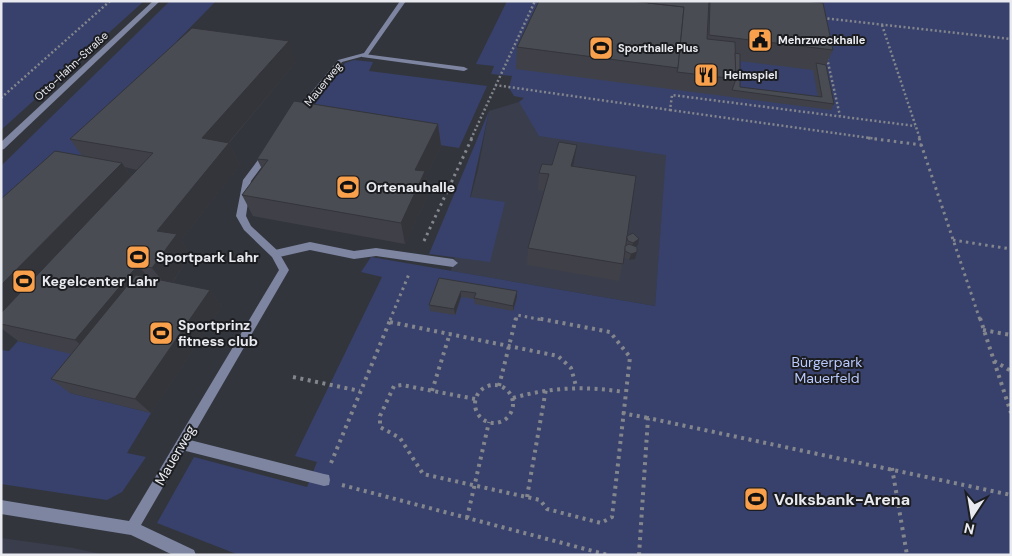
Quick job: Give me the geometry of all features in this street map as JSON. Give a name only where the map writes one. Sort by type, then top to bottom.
[{"type":"street","name":"Otto-Hahn-Straße","points":[[1,147],[156,1]]},
{"type":"street","points":[[364,56],[403,1]]},
{"type":"street","name":"Mauerweg","points":[[293,120],[340,61],[364,56],[464,69]]},
{"type":"street","name":"Mauerweg","points":[[132,528],[284,270],[274,254],[247,228],[241,216],[247,180],[270,150]]},
{"type":"street","points":[[274,254],[310,246],[354,255],[376,252],[453,264]]},
{"type":"street","points":[[182,444],[324,480]]},
{"type":"street","points":[[1,507],[132,528],[189,555]]},
{"type":"path","points":[[1,98],[110,1]]},
{"type":"path","points":[[535,1],[416,258],[324,480],[608,555]]},
{"type":"path","points":[[818,18],[1011,39]]},
{"type":"path","points":[[882,25],[1011,413]]},
{"type":"path","points":[[826,54],[840,116]]},
{"type":"path","points":[[495,85],[922,145]]},
{"type":"path","points":[[670,110],[672,95],[915,126]]},
{"type":"path","points":[[953,240],[1011,249]]},
{"type":"path","points":[[475,399],[394,386],[380,416],[380,427],[400,438],[423,474],[540,500],[547,509],[601,523],[612,517],[624,392],[630,357],[610,332],[517,315],[499,386]]},
{"type":"path","points":[[390,322],[558,356],[571,368],[576,386]]},
{"type":"path","points":[[983,330],[1011,335]]},
{"type":"path","points":[[432,391],[450,333]]},
{"type":"path","points":[[994,361],[1011,371]]},
{"type":"path","points":[[293,377],[360,391]]},
{"type":"path","points":[[499,386],[510,393],[513,398],[514,405],[508,416],[496,422],[489,422],[478,416],[475,411],[475,399],[482,390],[499,386]]},
{"type":"path","points":[[513,398],[546,389],[576,386],[624,392]]},
{"type":"path","points":[[527,497],[546,389]]},
{"type":"path","points":[[622,413],[892,468],[1011,495]]},
{"type":"path","points":[[639,555],[648,418]]},
{"type":"path","points":[[467,518],[489,422]]},
{"type":"path","points":[[892,468],[907,555]]},
{"type":"shaded area","points":[[525,97],[670,116],[655,306],[451,271],[478,170],[489,111],[519,102]]},
{"type":"shaded area","points":[[1,538],[73,548],[105,555],[1,555]]},
{"type":"green space","points":[[1,1],[144,1],[1,130]]},
{"type":"green space","points":[[170,1],[216,1],[177,41],[207,44],[1,241],[1,166]]},
{"type":"green space","name":"Bürgerpark Mauerfeld","points":[[507,1],[1011,1],[1011,555],[239,555],[157,523],[194,457],[307,487],[317,462],[295,456],[382,277],[361,272],[371,257],[655,306],[666,155],[539,136],[519,102],[524,98],[514,96],[509,88],[512,76],[491,74],[494,66],[476,64]]},
{"type":"green space","points":[[354,60],[373,62],[369,71],[487,86],[459,148],[301,123],[345,63]]},
{"type":"green space","points":[[489,111],[470,197],[505,202],[490,262],[429,254]]},
{"type":"green space","points":[[18,341],[96,359],[70,393],[151,413],[127,453],[146,457],[122,492],[107,500],[1,484],[1,350],[9,351]]},
{"type":"building","name":"Sporthalle Plus","points":[[539,1],[631,1],[684,7],[678,68],[517,47]]},
{"type":"building","points":[[648,1],[709,1],[707,39],[735,42],[736,79],[677,72],[684,7],[648,3]]},
{"type":"building","points":[[710,1],[805,1],[823,3],[833,50],[709,35]]},
{"type":"building","points":[[192,28],[289,41],[202,138],[229,143],[157,231],[177,234],[152,268],[138,265],[75,340],[1,324],[1,313],[153,153],[70,139]]},
{"type":"building","points":[[735,53],[740,54],[740,87],[822,97],[816,63],[826,65],[834,104],[732,90],[736,79]]},
{"type":"building","name":"Ortenauhalle","points":[[294,101],[438,124],[415,170],[425,171],[401,223],[242,195],[268,160],[257,159]]},
{"type":"building","points":[[559,142],[577,145],[571,166],[636,176],[623,264],[528,248],[549,174],[539,173],[542,164],[552,165]]},
{"type":"building","points":[[55,151],[122,163],[1,285],[1,199]]},
{"type":"building","points":[[633,233],[639,239],[633,243],[628,241],[627,236]]},
{"type":"building","points":[[629,244],[637,247],[637,252],[631,254],[625,251],[625,246]]},
{"type":"building","name":"Sportprinz fitness club","points":[[136,275],[210,290],[135,399],[51,379]]},
{"type":"building","points":[[439,278],[517,291],[513,306],[474,298],[476,293],[461,291],[454,309],[429,305]]},
{"type":"place","name":"Mehrzweckhalle","points":[[760,40]]},
{"type":"place","name":"Sporthalle Plus","points":[[601,48]]},
{"type":"place","name":"Heimspiel","points":[[706,75]]},
{"type":"place","name":"Ortenauhalle","points":[[348,187]]},
{"type":"place","name":"Sportpark Lahr","points":[[138,257]]},
{"type":"place","name":"Kegelcenter Lahr","points":[[24,281]]},
{"type":"place","name":"Sportprinz fitness club","points":[[161,333]]},
{"type":"place","name":"Volksbank-Arena","points":[[756,499]]}]
